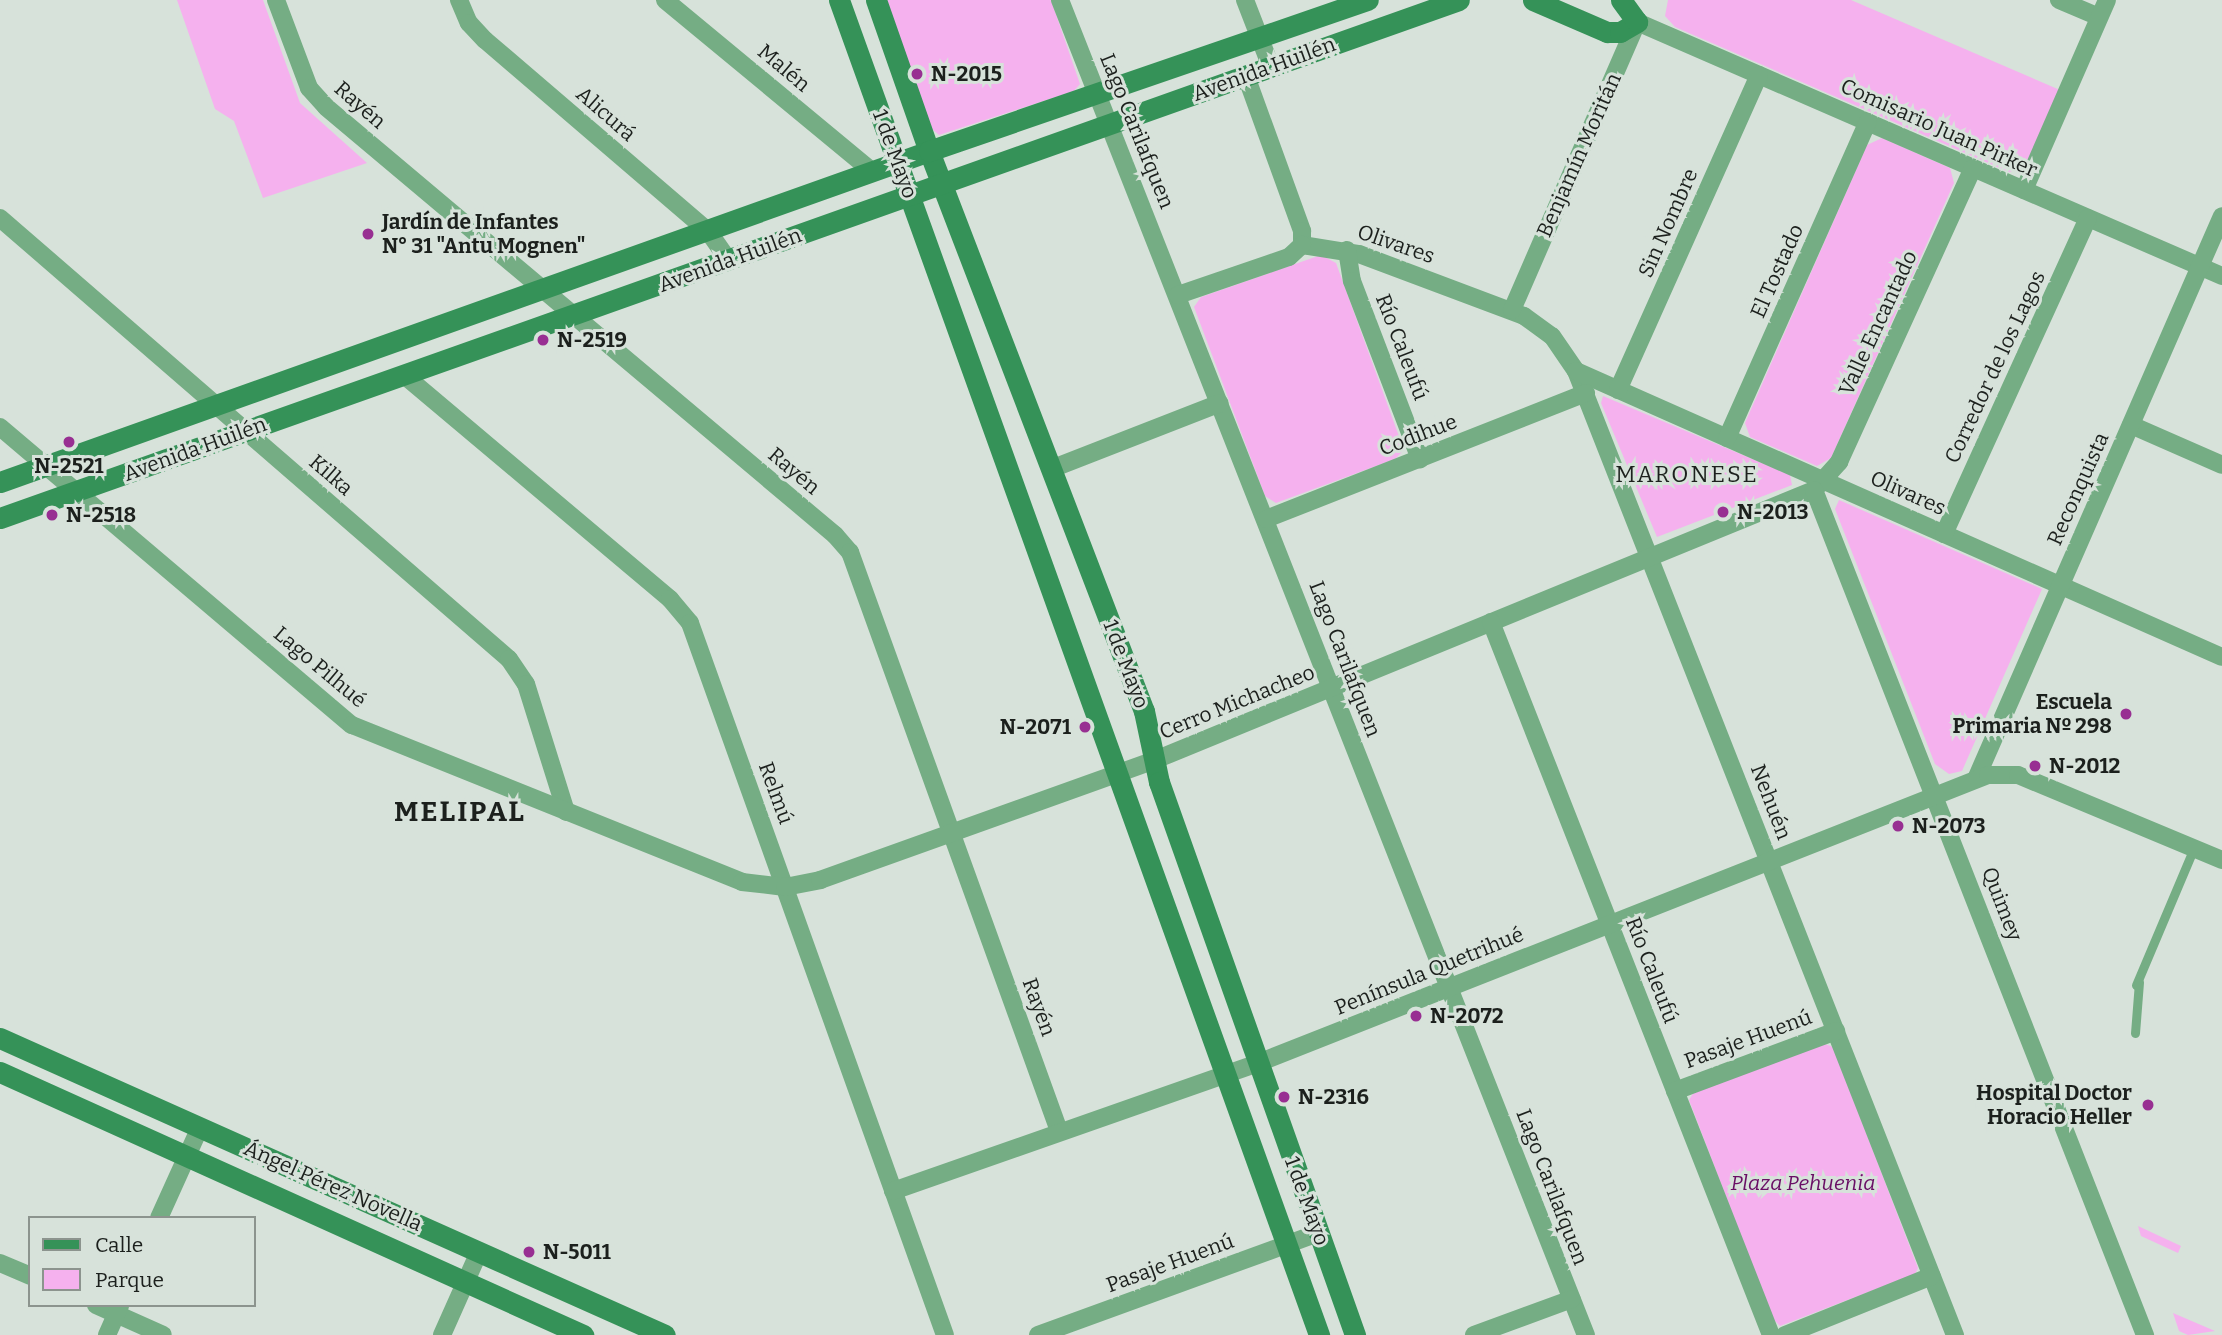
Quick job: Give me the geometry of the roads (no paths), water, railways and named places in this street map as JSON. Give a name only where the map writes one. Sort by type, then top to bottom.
[{"type":"main road","name":"1 de Mayo","points":[[839,0],[1319,1335]]},
{"type":"main road","name":"1 de Mayo","points":[[876,0],[929,151],[1144,711],[1155,760],[1354,1335]]},
{"type":"main road","name":"Avenida Huilén","points":[[0,482],[929,151],[1368,0]]},
{"type":"main road","name":"Avenida Huilén","points":[[0,518],[1271,67],[1433,4],[1459,0]]},
{"type":"main road","points":[[1533,0],[1607,32],[1620,32],[1637,22],[1621,0]]},
{"type":"main road","name":"Benjamín Moritán","points":[[1637,22],[1647,0]]},
{"type":"main road","name":"Ángel Pérez Novella","points":[[0,1038],[665,1335]]},
{"type":"main road","name":"Ángel Pérez Novella","points":[[0,1072],[583,1335]]},
{"type":"street","name":"Rayén","points":[[276,0],[303,76],[317,98],[844,544],[855,561],[1059,1131]]},
{"type":"street","name":"Alicurá","points":[[459,0],[469,23],[485,40],[708,231],[728,260]]},
{"type":"street","name":"Malén","points":[[665,0],[873,172]]},
{"type":"street","name":"Lago Carilafquen","points":[[1060,0],[1586,1335]]},
{"type":"street","points":[[1245,0],[1271,67]]},
{"type":"street","points":[[2060,0],[2099,17]]},
{"type":"street","points":[[2024,190],[2107,0]]},
{"type":"street","name":"Comisario Juan Pirker","points":[[1637,22],[2222,276]]},
{"type":"street","name":"Benjamín Moritán","points":[[1512,310],[1637,22]]},
{"type":"street","name":"Sin Nombre","points":[[1618,390],[1759,75]]},
{"type":"street","points":[[1178,295],[1294,255],[1302,245],[1302,232],[1245,76]]},
{"type":"street","name":"El Tostado","points":[[1727,438],[1868,122]]},
{"type":"street","name":"Valle Encantado","points":[[1820,486],[1839,462],[1973,168]]},
{"type":"street","name":"Reconquista","points":[[1976,779],[2222,216]]},
{"type":"street","name":"Kilka","points":[[0,218],[516,666],[566,812]]},
{"type":"street","name":"Corredor de los Lagos","points":[[1944,534],[2088,218]]},
{"type":"street","name":"Olivares","points":[[1302,245],[1347,250],[1512,310]]},
{"type":"street","name":"Río Caleufú","points":[[1347,250],[1352,281],[1420,458]]},
{"type":"street","name":"Nehuén","points":[[1512,310],[1545,328],[1576,371],[1586,393],[1955,1335]]},
{"type":"street","name":"Olivares","points":[[1576,371],[1727,438],[1820,486],[1944,534],[2222,657]]},
{"type":"street","name":"Relmú","points":[[404,375],[685,614],[944,1335]]},
{"type":"street","name":"Codihue","points":[[1266,519],[1586,393]]},
{"type":"street","points":[[1051,469],[1220,403]]},
{"type":"street","points":[[2131,425],[2222,465]]},
{"type":"street","name":"Lago Pilhué","points":[[0,427],[352,725],[742,882],[785,887]]},
{"type":"street","name":"Cerro Michacheo","points":[[785,887],[820,880],[1155,760],[1820,486]]},
{"type":"street","name":"Quimey","points":[[1820,486],[1935,795],[2145,1335]]},
{"type":"street","name":"Río Caleufú","points":[[1491,622],[1771,1335]]},
{"type":"street","name":"Península Quetrihué","points":[[893,1191],[1224,1072],[1258,1063],[1935,795],[1997,773],[2018,775],[2222,860]]},
{"type":"street","name":"Pasaje Huenú","points":[[1675,1091],[1836,1031]]},
{"type":"street","points":[[160,1216],[200,1127]]},
{"type":"street","name":"Pasaje Huenú","points":[[1038,1335],[1318,1233]]},
{"type":"street","points":[[442,1335],[479,1252]]},
{"type":"street","points":[[0,1263],[28,1275]]},
{"type":"street","points":[[1785,1335],[1932,1276]]},
{"type":"street","points":[[1474,1335],[1572,1299]]},
{"type":"street","points":[[107,1335],[118,1310],[163,1335]]},
{"type":"lane","points":[[2135,1033],[2137,984],[2194,848]]},
{"type":"place","name":"N-2015","points":[[917,74]]},
{"type":"place","name":"Jardín de Infantes N° 31 \"Antu Mognen\"","points":[[368,234]]},
{"type":"place","name":"N-2519","points":[[543,340]]},
{"type":"place","name":"N-2521","points":[[69,442]]},
{"type":"place","name":"N-2013","points":[[1723,512]]},
{"type":"place","name":"N-2518","points":[[52,515]]},
{"type":"place","name":"Escuela Primaria Nº 298","points":[[2126,714]]},
{"type":"place","name":"N-2071","points":[[1085,727]]},
{"type":"place","name":"N-2012","points":[[2035,766]]},
{"type":"place","name":"N-2073","points":[[1898,826]]},
{"type":"place","name":"N-2072","points":[[1416,1016]]},
{"type":"place","name":"N-2316","points":[[1284,1097]]},
{"type":"place","name":"Hospital Doctor Horacio Heller","points":[[2148,1105]]},
{"type":"place","name":"N-5011","points":[[529,1252]]},
{"type":"district","name":"MARONESE","points":[[1687,474]]},
{"type":"district","name":"MELIPAL","points":[[460,812]]},
{"type":"park label","name":"Plaza Pehuenia","points":[[1803,1183]]}]
